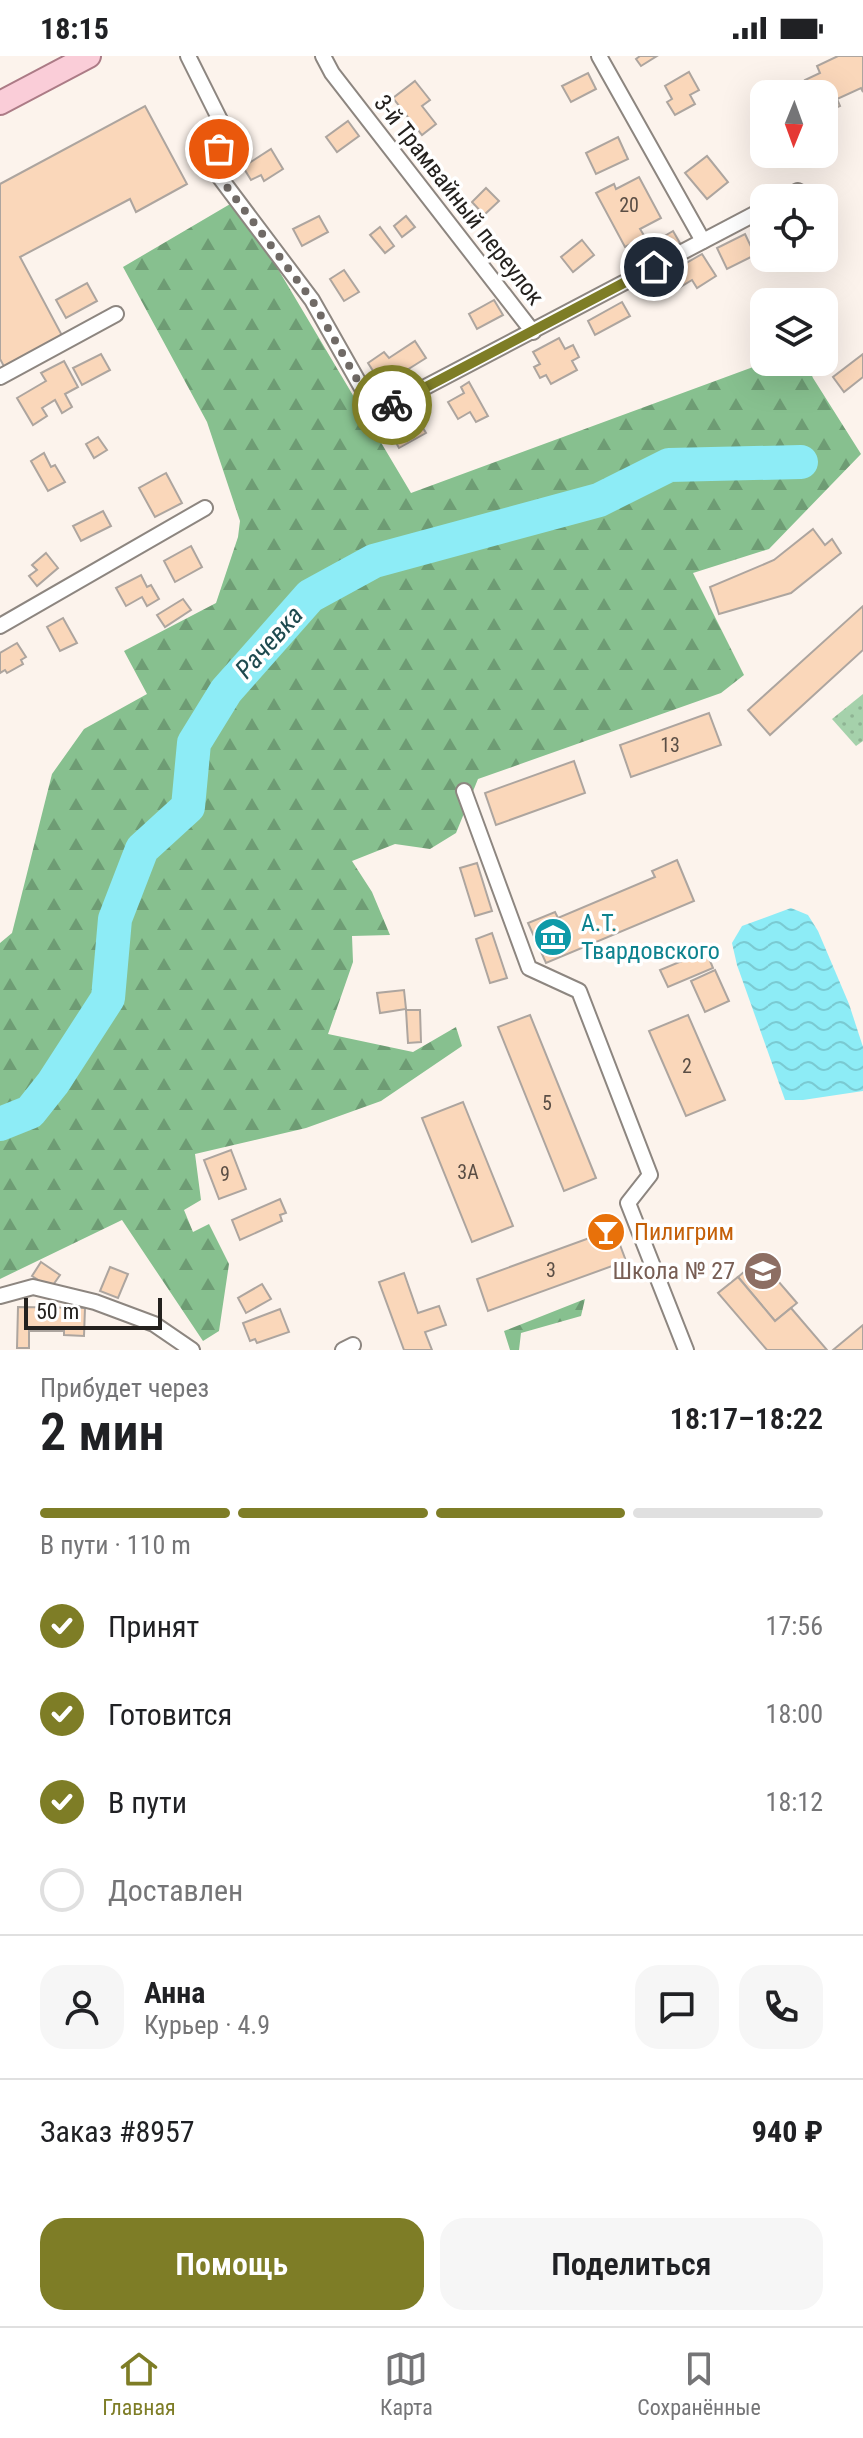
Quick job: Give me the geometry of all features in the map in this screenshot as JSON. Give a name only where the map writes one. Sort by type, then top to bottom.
[{"type":"main road","points":[[0,103],[89,56]]},
{"type":"street","points":[[188,56],[223,126],[215,171],[312,300],[376,413],[750,216]]},
{"type":"street","name":"3-й Трамвайный переулок","points":[[323,56],[342,85],[533,332]]},
{"type":"street","points":[[599,56],[703,241]]},
{"type":"street","points":[[0,377],[116,314]]},
{"type":"street","points":[[0,626],[205,508]]},
{"type":"street","points":[[464,791],[529,968],[579,991],[650,1175],[628,1203],[686,1350]]},
{"type":"street","points":[[0,1296],[33,1287],[95,1302],[154,1324],[192,1350]]},
{"type":"green space","points":[[237,200],[411,493],[750,368],[750,376],[812,376],[861,454],[769,549],[693,573],[744,675],[721,693],[478,779],[456,833],[430,849],[395,844],[352,861],[372,892],[390,935],[352,936],[353,962],[328,1034],[413,1052],[456,1027],[462,1046],[381,1101],[306,1128],[195,1154],[201,1200],[184,1210],[193,1232],[209,1224],[229,1264],[219,1331],[203,1341],[122,1220],[0,1279],[0,943],[12,933],[52,774],[84,729],[147,694],[124,651],[216,603],[238,537],[240,521],[207,422],[123,267]]},
{"type":"green space","points":[[863,694],[863,741],[856,746],[832,719]]},
{"type":"green space","points":[[585,1299],[581,1316],[521,1333],[519,1350],[510,1350],[504,1331]]},
{"type":"water","points":[[791,908],[808,915],[818,931],[849,1004],[863,1047],[863,1091],[785,1100],[732,943],[742,926]]},
{"type":"building","points":[[640,56],[657,56],[641,66],[636,59]]},
{"type":"building","points":[[838,56],[863,56],[863,92],[861,88],[838,99],[838,80],[805,80],[820,73],[817,66]]},
{"type":"building","points":[[689,72],[699,90],[690,95],[695,104],[675,115],[667,102],[672,99],[665,86]]},
{"type":"building","points":[[588,73],[596,89],[571,102],[562,86]]},
{"type":"building","points":[[415,81],[430,100],[422,106],[436,124],[422,135],[393,98]]},
{"type":"building","points":[[145,106],[187,184],[136,212],[130,199],[20,257],[65,341],[7,372],[0,359],[0,184]]},
{"type":"building","points":[[348,121],[359,136],[337,152],[326,137]]},
{"type":"building","points":[[618,137],[628,159],[596,174],[586,153]]},
{"type":"building","points":[[271,149],[283,169],[264,181],[261,175],[251,180],[243,167]]},
{"type":"building","points":[[707,156],[728,182],[707,199],[685,173]]},
{"type":"building","points":[[639,177],[661,218],[640,229],[645,237],[625,247],[596,193],[614,184],[616,189]]},
{"type":"building","points":[[486,188],[499,201],[484,215],[472,202]]},
{"type":"building","points":[[319,216],[328,232],[302,246],[293,229]]},
{"type":"building","points":[[406,216],[415,227],[402,237],[394,226]]},
{"type":"building","points":[[380,227],[394,246],[385,253],[370,235]]},
{"type":"building","points":[[673,231],[680,243],[662,252],[656,241]]},
{"type":"building","points":[[745,234],[750,244],[750,258],[727,269],[717,248]]},
{"type":"building","points":[[582,240],[594,255],[573,272],[561,257]]},
{"type":"building","points":[[702,254],[716,276],[697,288],[692,280],[677,289],[671,278],[685,269],[683,265]]},
{"type":"building","points":[[344,270],[359,292],[344,301],[330,279]]},
{"type":"building","points":[[87,283],[97,301],[66,318],[56,300]]},
{"type":"building","points":[[494,300],[503,315],[477,329],[469,314]]},
{"type":"building","points":[[622,302],[630,316],[595,335],[588,321]]},
{"type":"building","points":[[559,338],[565,349],[573,345],[579,357],[572,361],[577,370],[551,384],[546,375],[540,378],[534,367],[540,364],[533,352]]},
{"type":"building","points":[[415,341],[426,358],[407,370],[409,373],[404,377],[410,387],[391,399],[368,363],[384,352],[389,358]]},
{"type":"building","points":[[101,354],[110,370],[82,385],[73,368]]},
{"type":"building","points":[[863,354],[863,377],[844,392],[833,377]]},
{"type":"building","points":[[64,361],[78,387],[65,394],[72,407],[62,413],[55,400],[42,408],[47,416],[33,425],[17,398],[46,381],[41,373]]},
{"type":"building","points":[[469,382],[488,416],[476,422],[470,412],[458,419],[448,402],[464,393],[461,387]]},
{"type":"building","points":[[415,415],[426,433],[399,448],[389,430]]},
{"type":"building","points":[[98,437],[107,450],[94,458],[86,444]]},
{"type":"building","points":[[44,453],[51,467],[55,465],[65,482],[48,491],[31,461]]},
{"type":"building","points":[[166,473],[182,503],[155,517],[139,488]]},
{"type":"building","points":[[103,511],[111,526],[81,541],[73,526]]},
{"type":"building","points":[[813,529],[825,545],[832,539],[841,553],[791,593],[719,614],[710,587],[774,560]]},
{"type":"building","points":[[191,546],[202,567],[175,582],[164,561]]},
{"type":"building","points":[[46,553],[58,568],[37,586],[29,576],[37,570],[32,565]]},
{"type":"building","points":[[141,575],[159,599],[147,606],[142,597],[126,606],[116,588]]},
{"type":"building","points":[[183,599],[191,610],[165,627],[157,615]]},
{"type":"building","points":[[863,606],[863,650],[770,735],[748,710]]},
{"type":"building","points":[[63,618],[77,643],[60,651],[47,627]]},
{"type":"building","points":[[17,643],[26,657],[21,660],[23,664],[7,673],[5,670],[0,673],[0,653]]},
{"type":"building","points":[[709,713],[721,745],[631,777],[620,745]]},
{"type":"building","points":[[574,761],[585,793],[496,825],[485,793]]},
{"type":"building","points":[[677,860],[694,901],[546,963],[528,923],[555,912],[558,918],[655,877],[652,871]]},
{"type":"building","points":[[477,863],[492,911],[475,916],[460,868]]},
{"type":"building","points":[[492,933],[507,978],[490,983],[476,939]]},
{"type":"building","points":[[706,951],[713,968],[668,987],[660,970]]},
{"type":"building","points":[[715,970],[729,1001],[705,1012],[691,981]]},
{"type":"building","points":[[404,990],[406,1009],[380,1013],[377,993]]},
{"type":"building","points":[[406,1010],[420,1010],[421,1042],[408,1043]]},
{"type":"building","points":[[530,1015],[596,1178],[564,1191],[498,1027]]},
{"type":"building","points":[[688,1015],[725,1100],[686,1116],[649,1031]]},
{"type":"building","points":[[463,1102],[513,1226],[472,1242],[422,1118]]},
{"type":"building","points":[[231,1150],[246,1189],[219,1199],[204,1160]]},
{"type":"building","points":[[280,1199],[286,1213],[280,1215],[282,1221],[240,1240],[232,1220]]},
{"type":"building","points":[[614,1229],[626,1261],[488,1311],[477,1279]]},
{"type":"building","points":[[759,1259],[797,1303],[775,1321],[738,1277]]},
{"type":"building","points":[[41,1262],[60,1275],[51,1288],[32,1276]]},
{"type":"building","points":[[110,1267],[128,1274],[118,1298],[100,1291]]},
{"type":"building","points":[[404,1273],[418,1313],[439,1306],[446,1325],[425,1332],[432,1350],[404,1350],[379,1282]]},
{"type":"building","points":[[738,1277],[775,1321],[791,1308],[827,1350],[767,1350],[718,1293]]},
{"type":"building","points":[[262,1284],[271,1299],[246,1313],[238,1298]]},
{"type":"building","points":[[18,1307],[85,1308],[84,1336],[64,1335],[64,1331],[29,1331],[29,1348],[17,1348]]},
{"type":"building","points":[[280,1309],[289,1332],[257,1343],[255,1339],[250,1341],[243,1323]]},
{"type":"building","points":[[863,1325],[863,1350],[833,1350]]},
{"type":"waterway","name":"Рачевка","points":[[0,1124],[30,1112],[53,1083],[108,998],[115,919],[142,849],[188,807],[194,743],[226,691],[310,596],[374,561],[599,500],[669,465],[801,462]]},
{"type":"way so far","points":[[219,149],[215,171],[312,300],[376,413],[392,405]]},
{"type":"place","name":"А.Т. Твардовского","points":[[553,937]]},
{"type":"place","name":"Пилигрим","points":[[606,1232]]},
{"type":"place","name":"Школа № 27","points":[[763,1271]]},
{"type":"route","points":[[392,405],[654,267]]}]
